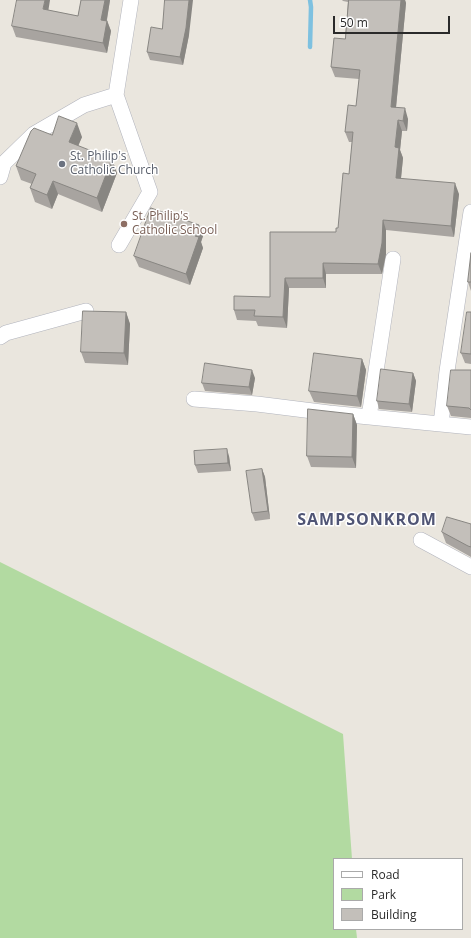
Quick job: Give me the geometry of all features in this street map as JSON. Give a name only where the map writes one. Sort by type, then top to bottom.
[{"type":"street","points":[[119,245],[150,192],[116,95],[131,0]]},
{"type":"street","points":[[0,177],[4,163],[34,134],[84,105],[116,95]]},
{"type":"street","points":[[441,424],[453,371],[471,212]]},
{"type":"street","points":[[369,417],[393,259]]},
{"type":"street","points":[[0,337],[86,311]]},
{"type":"street","points":[[194,399],[257,404],[471,427]]},
{"type":"street","points":[[421,540],[471,567]]},
{"type":"green space","points":[[0,562],[343,734],[352,858],[333,858],[333,930],[356,930],[357,938],[0,938]]},
{"type":"building","points":[[17,0],[45,0],[43,9],[78,16],[81,0],[105,0],[101,20],[107,21],[103,43],[12,26]]},
{"type":"building","points":[[165,0],[189,0],[186,28],[180,57],[147,52],[151,27],[162,29]]},
{"type":"building","points":[[349,0],[401,0],[391,107],[405,108],[403,121],[398,120],[395,147],[399,148],[396,178],[455,183],[451,226],[383,220],[382,243],[378,264],[323,263],[323,278],[285,278],[283,317],[254,316],[255,310],[234,310],[234,296],[270,297],[270,232],[336,232],[336,228],[338,228],[343,173],[349,174],[353,132],[345,132],[348,105],[356,106],[360,70],[331,67],[334,38],[345,39]]},
{"type":"building","name":"St. Philip's Catholic Church","points":[[59,116],[77,123],[69,142],[112,159],[97,198],[53,181],[47,195],[30,188],[36,174],[16,166],[31,131],[34,128],[52,135]]},
{"type":"building","points":[[151,208],[199,225],[195,236],[199,237],[186,274],[134,256]]},
{"type":"building","points":[[471,253],[471,282],[468,282]]},
{"type":"building","points":[[83,311],[126,312],[124,353],[81,352]]},
{"type":"building","points":[[467,312],[471,312],[471,354],[461,353]]},
{"type":"building","points":[[314,353],[362,359],[357,396],[309,391]]},
{"type":"building","points":[[205,363],[252,370],[249,387],[202,383]]},
{"type":"building","points":[[381,369],[413,373],[409,404],[377,401]]},
{"type":"building","points":[[451,370],[471,370],[471,410],[469,408],[447,406]]},
{"type":"building","points":[[308,409],[353,414],[352,457],[307,456]]},
{"type":"building","points":[[227,449],[228,463],[195,465],[194,451]]},
{"type":"building","points":[[262,469],[268,511],[252,513],[246,471]]},
{"type":"building","points":[[447,517],[471,524],[471,547],[442,532]]},
{"type":"waterway","points":[[310,0],[310,47]]},
{"type":"place","name":"St. Philip's Catholic Church","points":[[62,164]]},
{"type":"place","name":"St. Philip's Catholic School","points":[[124,224]]},
{"type":"district","name":"SAMPSONKROM","points":[[367,520]]}]
